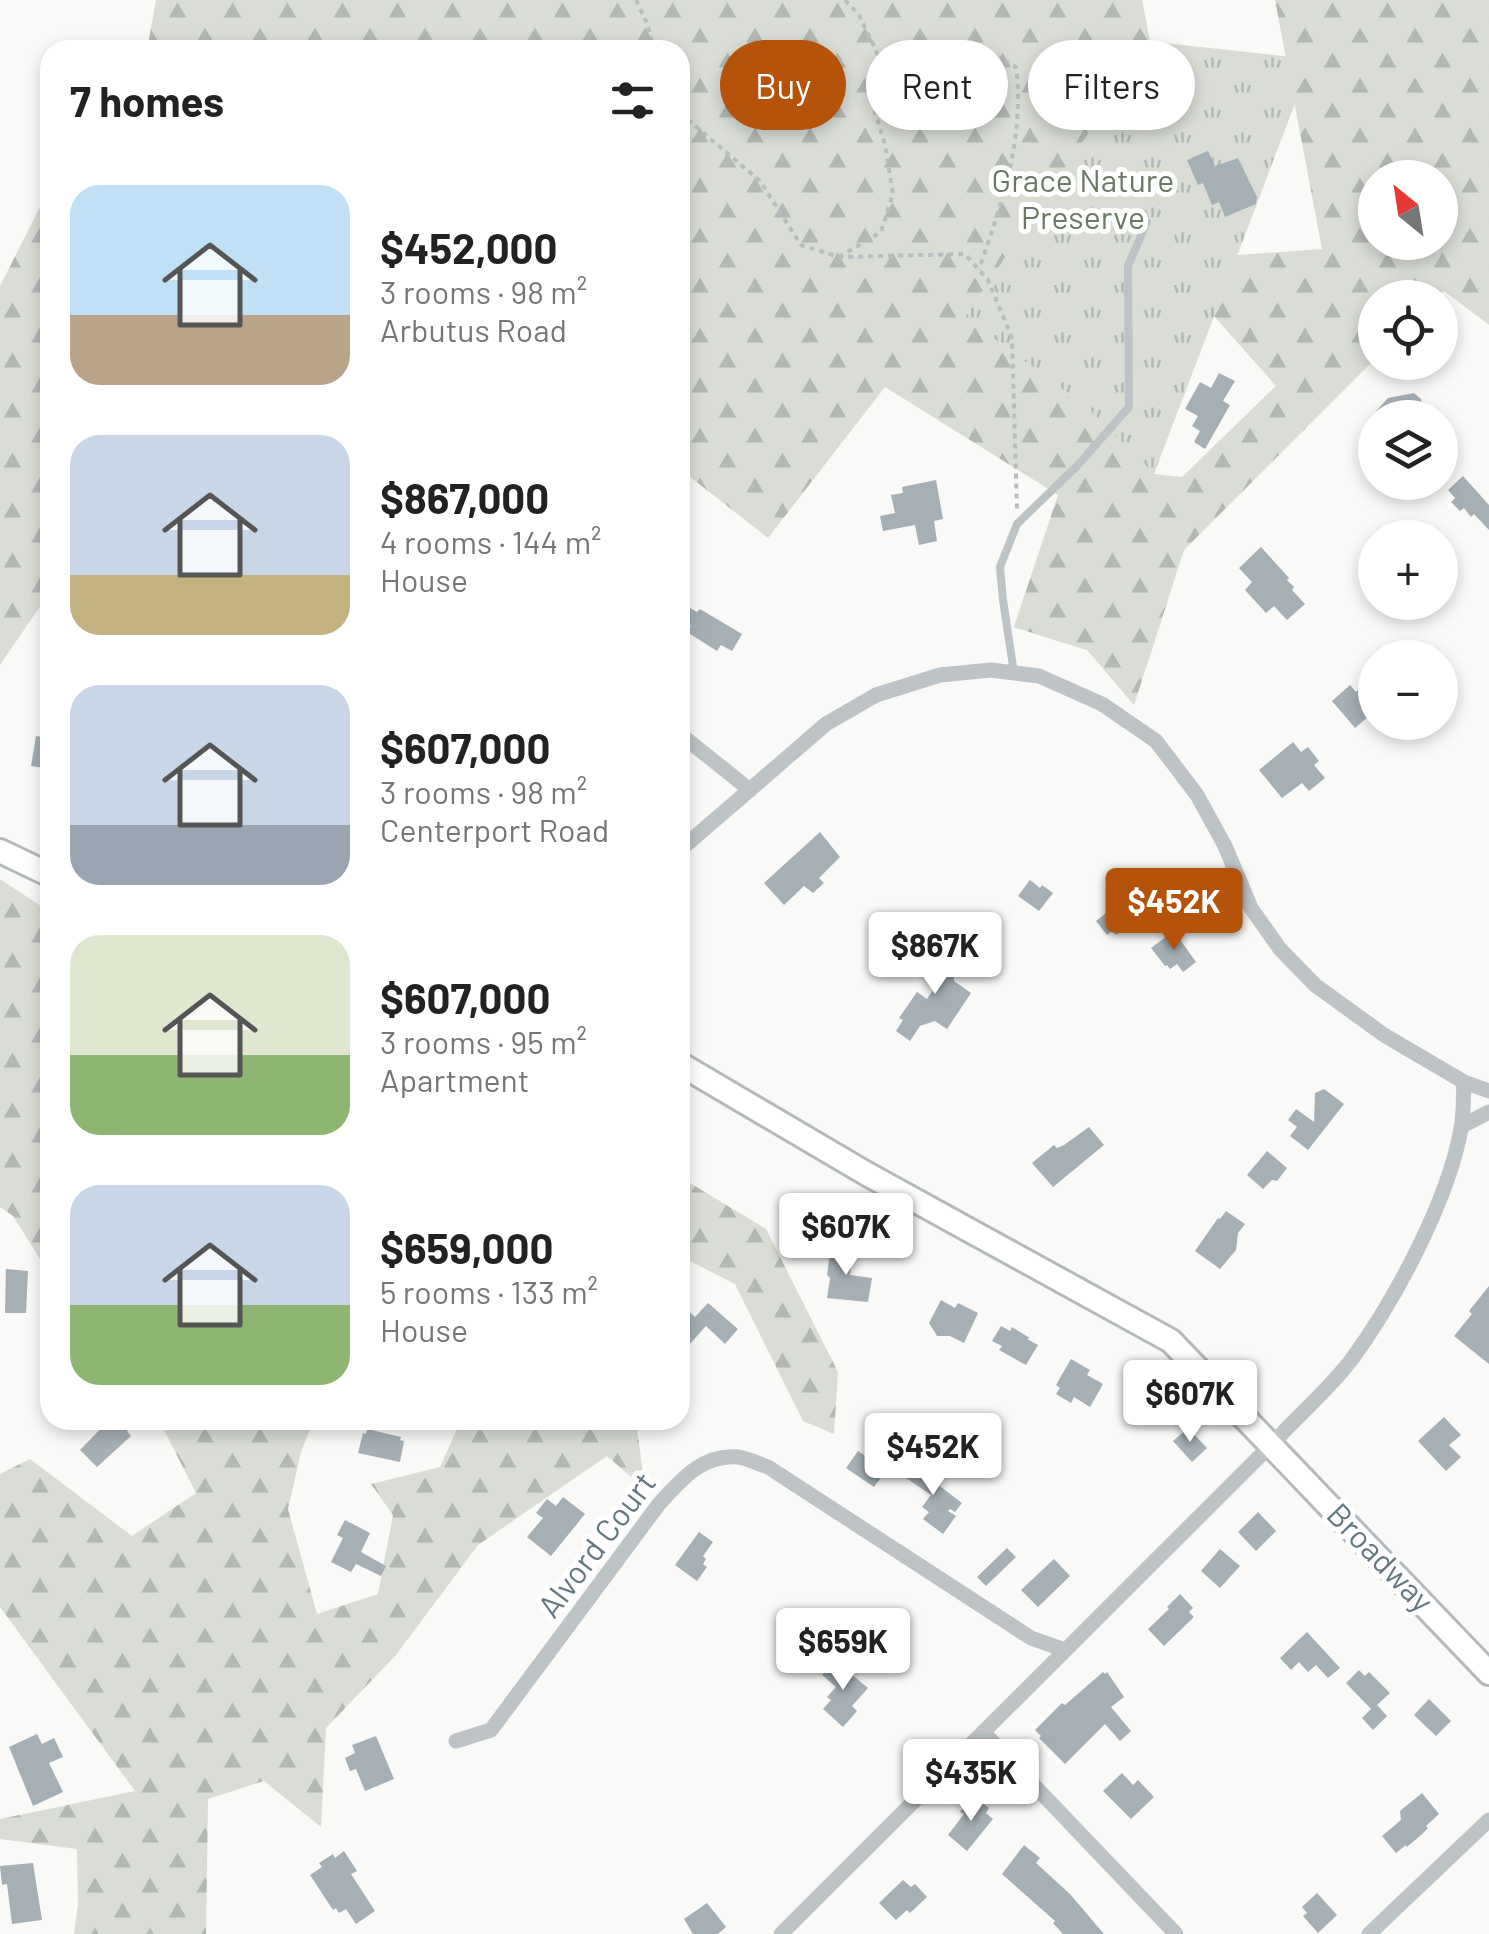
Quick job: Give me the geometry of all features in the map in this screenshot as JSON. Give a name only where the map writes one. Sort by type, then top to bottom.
[{"type":"main road","points":[[0,852],[40,870]]},
{"type":"main road","name":"Broadway","points":[[690,1070],[868,1174],[1171,1341],[1489,1672]]},
{"type":"street","points":[[690,841],[826,724],[876,695],[940,675],[991,670],[1039,676],[1102,704],[1156,741],[1197,795],[1225,846],[1250,908],[1280,949],[1315,986],[1384,1035],[1464,1082],[1489,1091]]},
{"type":"street","points":[[690,742],[750,790]]},
{"type":"street","points":[[781,1934],[1272,1444],[1351,1360],[1394,1291],[1450,1173],[1462,1126],[1464,1082]]},
{"type":"street","points":[[1462,1126],[1489,1112]]},
{"type":"street","name":"Alvord Court","points":[[456,1742],[492,1730],[660,1504],[688,1472],[713,1459],[739,1457],[768,1467],[1031,1638],[1066,1650]]},
{"type":"street","points":[[983,1732],[1176,1934]]},
{"type":"street","points":[[1369,1934],[1489,1820]]},
{"type":"lane","points":[[1014,673],[1000,566],[1017,524],[1077,466],[1129,407],[1128,266],[1148,222]]},
{"type":"path","points":[[636,0],[651,40]]},
{"type":"path","points":[[845,0],[860,15],[871,40]]},
{"type":"path","points":[[978,269],[1003,201],[1014,151],[1019,93],[1016,68],[1008,64]]},
{"type":"path","points":[[690,122],[760,182],[801,245],[839,257],[965,254],[988,280],[1012,338],[1017,524]]},
{"type":"path","points":[[839,257],[881,232],[892,194],[881,130]]},
{"type":"green space","points":[[156,0],[1142,0],[1150,40],[1028,40],[1028,130],[1090,130],[965,317],[1088,408],[1154,474],[1182,477],[1276,386],[1214,316],[1237,255],[1322,249],[1275,0],[1489,0],[1489,325],[1458,302],[1458,280],[1358,280],[1358,376],[1184,550],[1134,705],[1087,650],[1014,627],[1058,495],[885,387],[768,538],[690,477],[690,40],[149,40]]},
{"type":"green space","name":"Grace Nature Preserve","points":[[917,16],[1137,40],[1028,40],[1028,130],[1195,130],[1195,46],[1312,59],[1087,650],[1014,627],[1088,408],[706,125],[690,79],[690,49],[720,44],[720,130],[846,130],[846,40],[750,40]]},
{"type":"green space","points":[[40,207],[40,607],[0,665],[0,286]]},
{"type":"green space","points":[[0,879],[40,905],[40,1259],[13,1216],[0,1207]]},
{"type":"green space","points":[[690,1183],[766,1229],[838,1372],[834,1434],[803,1421],[735,1284],[690,1261]]},
{"type":"green space","points":[[164,1430],[310,1430],[288,1509],[317,1614],[378,1594],[393,1515],[371,1484],[440,1467],[457,1430],[637,1430],[645,1489],[607,1456],[478,1545],[396,1655],[326,1728],[321,1827],[264,1781],[208,1799],[206,1934],[74,1934],[77,1849],[0,1839],[0,1819],[135,1791],[0,1607],[0,1474],[30,1459],[132,1536],[196,1493]]},
{"type":"building","points":[[1208,151],[1215,166],[1238,158],[1257,197],[1256,204],[1225,217],[1219,202],[1212,205],[1187,160]]},
{"type":"building","points":[[1219,373],[1235,381],[1223,401],[1230,405],[1205,449],[1194,442],[1200,431],[1192,426],[1198,416],[1185,409],[1200,382],[1211,388]]},
{"type":"building","points":[[1414,393],[1421,400],[1386,400]]},
{"type":"building","points":[[1463,476],[1489,505],[1489,530],[1474,514],[1471,517],[1451,502],[1458,500],[1458,481]]},
{"type":"building","points":[[936,480],[943,519],[934,521],[937,541],[919,545],[915,525],[883,531],[880,516],[895,513],[891,495],[903,493],[902,487]]},
{"type":"building","points":[[1261,547],[1289,578],[1292,590],[1305,604],[1287,620],[1274,606],[1266,613],[1245,590],[1252,582],[1239,568]]},
{"type":"building","points":[[690,608],[697,612],[700,609],[742,634],[732,651],[721,645],[717,651],[690,634]]},
{"type":"building","points":[[1350,685],[1356,692],[1355,728],[1332,701]]},
{"type":"building","points":[[36,736],[40,737],[40,767],[31,766]]},
{"type":"building","points":[[1293,742],[1301,752],[1308,747],[1319,761],[1314,765],[1325,778],[1309,791],[1302,783],[1282,798],[1259,770]]},
{"type":"building","points":[[820,832],[840,857],[819,878],[824,883],[813,893],[804,886],[784,905],[764,883]]},
{"type":"building","points":[[1030,880],[1053,893],[1039,911],[1018,896]]},
{"type":"building","points":[[1154,880],[1165,897],[1157,903],[1160,908],[1140,923],[1137,920],[1116,935],[1113,931],[1107,935],[1096,921],[1115,906],[1118,911]]},
{"type":"building","points":[[1174,931],[1196,962],[1183,972],[1177,964],[1170,969],[1165,966],[1151,948]]},
{"type":"building","points":[[933,937],[950,949],[960,975],[954,971],[954,981],[971,993],[947,1029],[935,1021],[920,1026],[910,1041],[896,1031],[903,1020],[899,1018],[917,992],[927,999],[948,967],[924,951]]},
{"type":"building","points":[[1324,1089],[1344,1104],[1308,1150],[1290,1136],[1297,1127],[1288,1120],[1296,1109],[1314,1122],[1315,1093]]},
{"type":"building","points":[[1089,1127],[1104,1145],[1053,1187],[1032,1163],[1054,1145],[1064,1145]]},
{"type":"building","points":[[1267,1151],[1287,1168],[1277,1181],[1272,1180],[1263,1189],[1247,1175]]},
{"type":"building","points":[[1226,1211],[1245,1224],[1238,1233],[1236,1250],[1220,1269],[1195,1251]]},
{"type":"building","points":[[831,1246],[853,1250],[850,1275],[872,1278],[868,1302],[827,1298]]},
{"type":"building","points":[[6,1269],[28,1271],[26,1313],[5,1313]]},
{"type":"building","points":[[1489,1286],[1489,1364],[1454,1336]]},
{"type":"building","points":[[941,1300],[978,1313],[964,1343],[950,1336],[937,1336],[929,1323]]},
{"type":"building","points":[[708,1303],[738,1329],[725,1344],[706,1326],[690,1344],[690,1313],[695,1317]]},
{"type":"building","points":[[1001,1326],[1010,1331],[1012,1327],[1038,1345],[1026,1365],[999,1350],[1002,1346],[992,1341]]},
{"type":"building","points":[[1071,1359],[1090,1370],[1087,1375],[1103,1384],[1090,1407],[1074,1397],[1071,1403],[1056,1394],[1060,1388],[1056,1385]]},
{"type":"building","points":[[1145,1380],[1169,1405],[1156,1418],[1150,1412],[1143,1420],[1124,1400]]},
{"type":"building","points":[[1444,1417],[1461,1435],[1449,1445],[1461,1457],[1446,1471],[1418,1441]]},
{"type":"building","points":[[1188,1428],[1207,1448],[1192,1462],[1173,1441]]},
{"type":"building","points":[[99,1430],[128,1430],[131,1436],[97,1467],[80,1450]]},
{"type":"building","points":[[371,1430],[401,1437],[404,1441],[400,1462],[358,1453],[363,1433]]},
{"type":"building","points":[[872,1450],[891,1464],[874,1487],[846,1468],[858,1451],[867,1457]]},
{"type":"building","points":[[910,1459],[962,1503],[955,1512],[948,1511],[956,1516],[943,1534],[923,1519],[929,1512],[922,1507],[931,1495],[900,1474]]},
{"type":"building","points":[[563,1497],[585,1514],[551,1556],[527,1537],[543,1518],[536,1513],[547,1499],[556,1506]]},
{"type":"building","points":[[1258,1512],[1276,1531],[1256,1551],[1238,1532]]},
{"type":"building","points":[[345,1520],[370,1533],[361,1552],[386,1566],[381,1576],[356,1564],[351,1572],[331,1562],[343,1538],[337,1535]]},
{"type":"building","points":[[699,1532],[713,1542],[703,1556],[707,1567],[697,1581],[675,1565]]},
{"type":"building","points":[[1007,1548],[1016,1557],[986,1586],[977,1577]]},
{"type":"building","points":[[1220,1549],[1240,1566],[1220,1588],[1201,1571]]},
{"type":"building","points":[[1054,1559],[1070,1576],[1038,1607],[1021,1590]]},
{"type":"building","points":[[1180,1594],[1193,1608],[1189,1612],[1194,1617],[1164,1646],[1148,1629]]},
{"type":"building","points":[[1307,1632],[1340,1668],[1328,1678],[1316,1665],[1308,1672],[1299,1662],[1291,1670],[1280,1658]]},
{"type":"building","points":[[834,1660],[868,1688],[852,1706],[857,1711],[843,1727],[823,1709],[836,1687],[822,1675]]},
{"type":"building","points":[[1359,1670],[1365,1676],[1369,1672],[1390,1693],[1377,1705],[1387,1716],[1373,1730],[1362,1718],[1371,1709],[1346,1683]]},
{"type":"building","points":[[1107,1672],[1124,1697],[1111,1707],[1131,1731],[1120,1741],[1105,1724],[1065,1764],[1035,1730],[1062,1703],[1065,1705]]},
{"type":"building","points":[[1429,1699],[1451,1721],[1436,1736],[1414,1715]]},
{"type":"building","points":[[37,1734],[42,1744],[54,1738],[63,1757],[49,1763],[63,1792],[33,1806],[9,1747]]},
{"type":"building","points":[[376,1736],[394,1779],[365,1791],[356,1769],[350,1771],[345,1758],[355,1753],[352,1745]]},
{"type":"building","points":[[1122,1773],[1133,1785],[1138,1780],[1154,1797],[1131,1819],[1103,1791]]},
{"type":"building","points":[[1422,1793],[1439,1814],[1421,1835],[1396,1853],[1382,1836],[1401,1820],[1400,1811]]},
{"type":"building","points":[[973,1796],[989,1808],[986,1813],[993,1819],[967,1851],[948,1835]]},
{"type":"building","points":[[1024,1845],[1040,1858],[1036,1863],[1070,1894],[1104,1934],[1063,1934],[1055,1921],[1002,1874]]},
{"type":"building","points":[[344,1851],[357,1871],[351,1874],[375,1911],[356,1924],[346,1909],[339,1913],[336,1908],[333,1910],[310,1875],[322,1867],[319,1863]]},
{"type":"building","points":[[33,1863],[42,1920],[12,1924],[7,1884],[2,1885],[0,1866]]},
{"type":"building","points":[[903,1880],[911,1887],[915,1884],[927,1897],[896,1920],[879,1903]]},
{"type":"building","points":[[1317,1893],[1337,1915],[1318,1933],[1303,1916],[1307,1913],[1302,1907]]},
{"type":"building","points":[[707,1903],[726,1927],[718,1934],[693,1934],[684,1919]]}]
